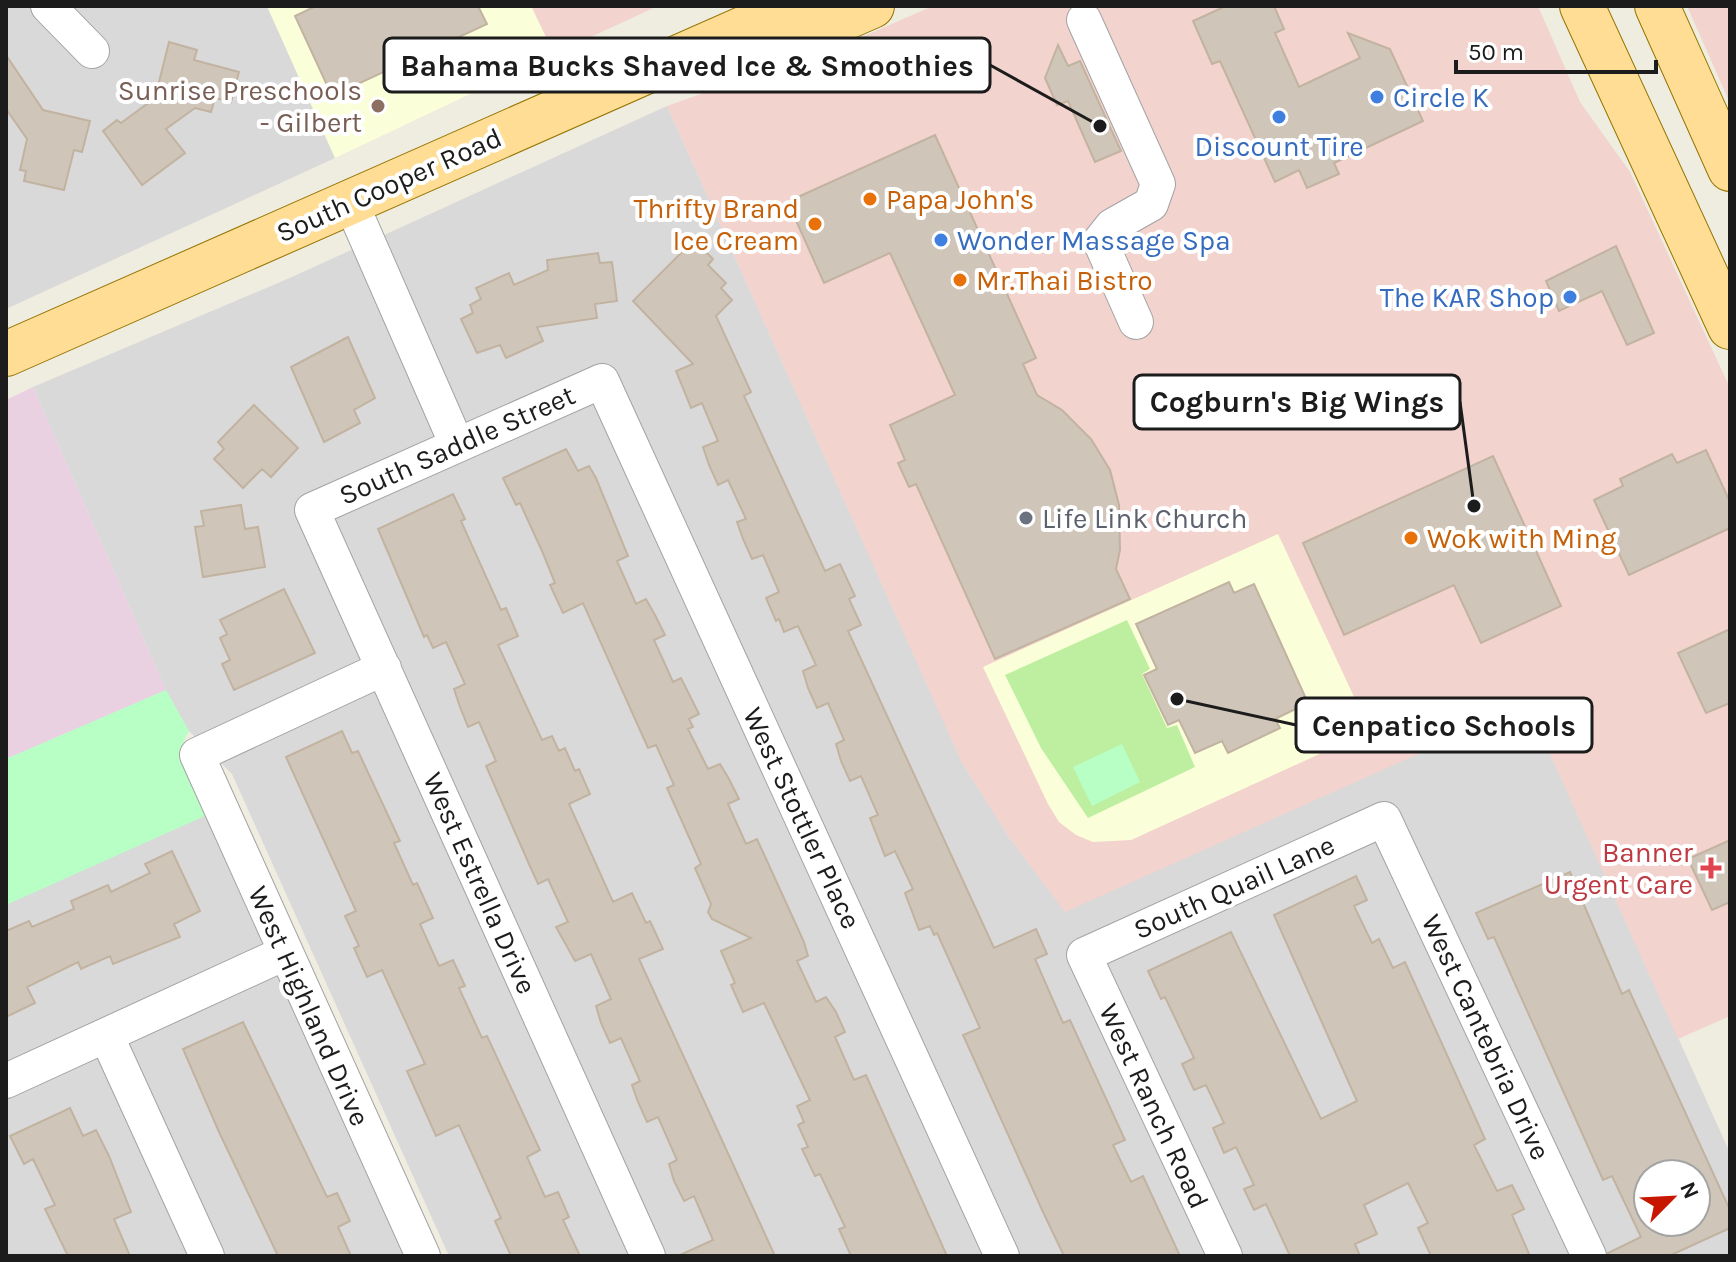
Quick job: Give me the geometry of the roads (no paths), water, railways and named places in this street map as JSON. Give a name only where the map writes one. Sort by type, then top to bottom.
[{"type":"main road","name":"South Cooper Road","points":[[6,354],[351,203],[776,11],[840,20],[872,6]]},
{"type":"main road","points":[[1582,6],[1730,327]]},
{"type":"main road","points":[[1657,6],[1730,169]]},
{"type":"street","points":[[48,6],[92,51]]},
{"type":"street","points":[[1084,20],[1158,184],[1151,204],[1144,212],[1112,226],[1100,241],[1136,322]]},
{"type":"street","points":[[351,203],[457,445]]},
{"type":"street","name":"South Saddle Street","points":[[312,510],[602,381]]},
{"type":"street","name":"West Stottler Place","points":[[602,381],[1002,1256]]},
{"type":"street","name":"West Estrella Drive","points":[[312,510],[648,1256]]},
{"type":"street","name":"West Highland Drive","points":[[384,668],[197,755],[423,1256]]},
{"type":"street","name":"South Quail Lane","points":[[1084,955],[1384,819]]},
{"type":"street","name":"West Cantebria Drive","points":[[1384,819],[1589,1256]]},
{"type":"street","points":[[6,1081],[285,953]]},
{"type":"street","name":"West Ranch Road","points":[[1084,955],[1225,1256]]},
{"type":"street","points":[[107,1037],[207,1256]]},
{"type":"place","name":"Circle K","points":[[1377,97]]},
{"type":"place","name":"Sunrise Preschools - Gilbert","points":[[378,106]]},
{"type":"place","name":"Discount Tire","points":[[1279,117]]},
{"type":"place","name":"Bahama Bucks Shaved Ice & Smoothies","points":[[1100,126]]},
{"type":"place","name":"Papa John's","points":[[870,199]]},
{"type":"place","name":"Thrifty Brand Ice Cream","points":[[815,224]]},
{"type":"place","name":"Wonder Massage Spa","points":[[941,240]]},
{"type":"place","name":"Mr.Thai Bistro","points":[[960,280]]},
{"type":"place","name":"The KAR Shop","points":[[1570,297]]},
{"type":"place","name":"Cogburn's Big Wings","points":[[1474,506]]},
{"type":"place","name":"Life Link Church","points":[[1026,518]]},
{"type":"place","name":"Wok with Ming","points":[[1411,538]]},
{"type":"place","name":"Cenpatico Schools","points":[[1177,699]]},
{"type":"place","name":"Banner Urgent Care","points":[[1711,868]]}]
